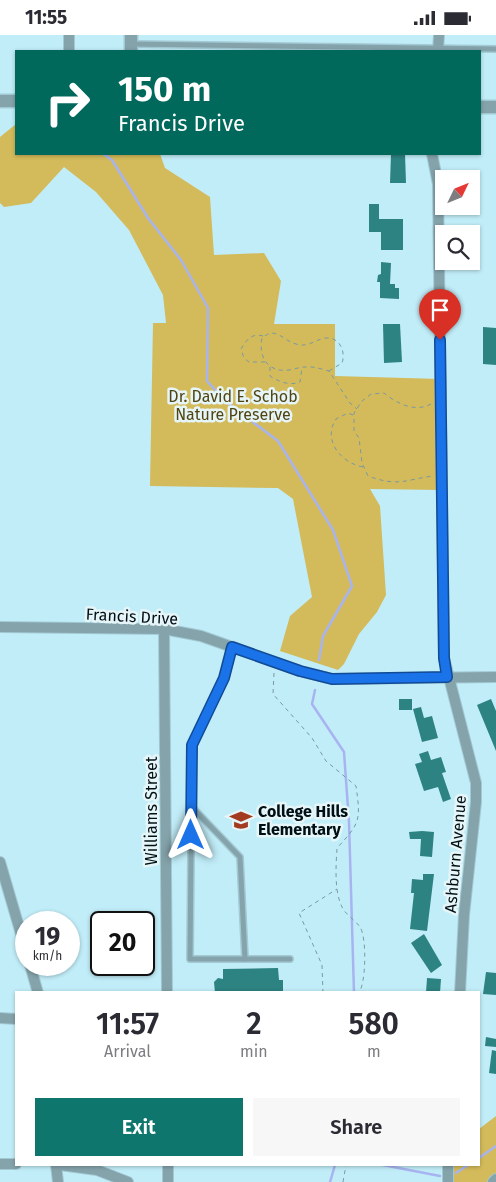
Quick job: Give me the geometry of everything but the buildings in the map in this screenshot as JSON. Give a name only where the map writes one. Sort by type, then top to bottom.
[{"type":"street","points":[[69,35],[69,50]]},
{"type":"street","points":[[438,49],[439,35]]},
{"type":"street","points":[[0,101],[15,101]]},
{"type":"street","points":[[481,107],[496,107]]},
{"type":"street","name":"Ashburn Avenue","points":[[432,155],[438,184],[444,658],[447,677],[476,783],[476,801],[464,915],[460,991]]},
{"type":"street","name":"Francis Drive","points":[[0,627],[164,629],[201,636],[300,671],[332,679],[496,677]]},
{"type":"street","name":"Williams Street","points":[[164,629],[167,991]]},
{"type":"street","points":[[1,868],[15,914]]},
{"type":"street","points":[[33,976],[37,991]]},
{"type":"street","points":[[0,1019],[15,1019]]},
{"type":"street","points":[[0,1164],[15,1164]]},
{"type":"street","points":[[56,1166],[58,1182]]},
{"type":"street","points":[[67,1166],[97,1170],[128,1182]]},
{"type":"street","points":[[168,1166],[168,1182]]},
{"type":"street","points":[[448,1166],[448,1182]]},
{"type":"street","points":[[493,1182],[496,1179]]},
{"type":"lane","points":[[131,43],[496,49]]},
{"type":"lane","points":[[232,647],[224,678],[192,745],[190,959],[290,959]]},
{"type":"lane","points":[[192,807],[240,857],[246,959]]},
{"type":"path","points":[[328,371],[342,363],[344,352],[342,345],[325,338],[308,345],[298,345],[277,332],[268,333],[264,336],[260,349],[265,362],[270,366],[282,370],[317,367],[328,371],[350,403],[357,409]]},
{"type":"path","points":[[264,336],[256,334],[251,336],[241,349],[244,358],[249,362],[265,362]]},
{"type":"path","points":[[270,366],[270,376],[277,381],[295,384],[300,382],[302,367]]},
{"type":"path","points":[[440,398],[428,406],[412,407],[395,403],[384,393],[371,394],[354,415],[354,431],[359,438],[364,467],[368,476],[386,483],[441,476]]},
{"type":"path","points":[[354,415],[348,413],[336,419],[330,433],[333,445],[344,460],[364,467]]},
{"type":"path","points":[[274,672],[273,694],[312,738],[326,761],[356,786],[359,813],[356,828],[337,848],[338,888],[342,907],[361,928],[364,942],[364,970],[359,991]]},
{"type":"path","points":[[324,991],[322,965],[299,913],[338,888]]},
{"type":"path","points":[[343,1182],[346,1166]]},
{"type":"green space","name":"Dr. David E. Schob Nature Preserve","points":[[15,125],[15,155],[160,155],[165,168],[210,197],[214,255],[264,253],[281,281],[274,324],[335,324],[335,376],[440,379],[441,490],[370,489],[380,506],[386,595],[377,612],[359,634],[344,664],[338,670],[280,651],[290,616],[312,597],[293,499],[278,488],[150,486],[153,323],[166,323],[163,295],[129,230],[96,192],[64,167],[31,203],[4,207],[0,203],[0,137]]},
{"type":"green space","points":[[496,1116],[496,1174],[487,1182],[453,1182],[454,1166],[480,1166],[480,1128]]},
{"type":"waterway","points":[[104,155],[112,160],[148,218],[181,260],[208,308],[207,381],[225,401],[278,441],[333,530],[352,586],[323,636],[319,660]]},
{"type":"waterway","points":[[315,690],[312,704],[344,752],[349,822],[354,991]]},
{"type":"waterway","points":[[480,1157],[496,1146]]},
{"type":"waterway","points":[[330,1182],[335,1166]]},
{"type":"waterway","points":[[388,1166],[440,1176]]},
{"type":"waterway","points":[[456,1173],[466,1166]]},
{"type":"place","name":"College Hills Elementary","points":[[241,820]]},
{"type":"route","points":[[191,835],[192,745],[224,678],[232,647],[300,671],[346,681],[447,677],[444,658],[440,340]]}]
